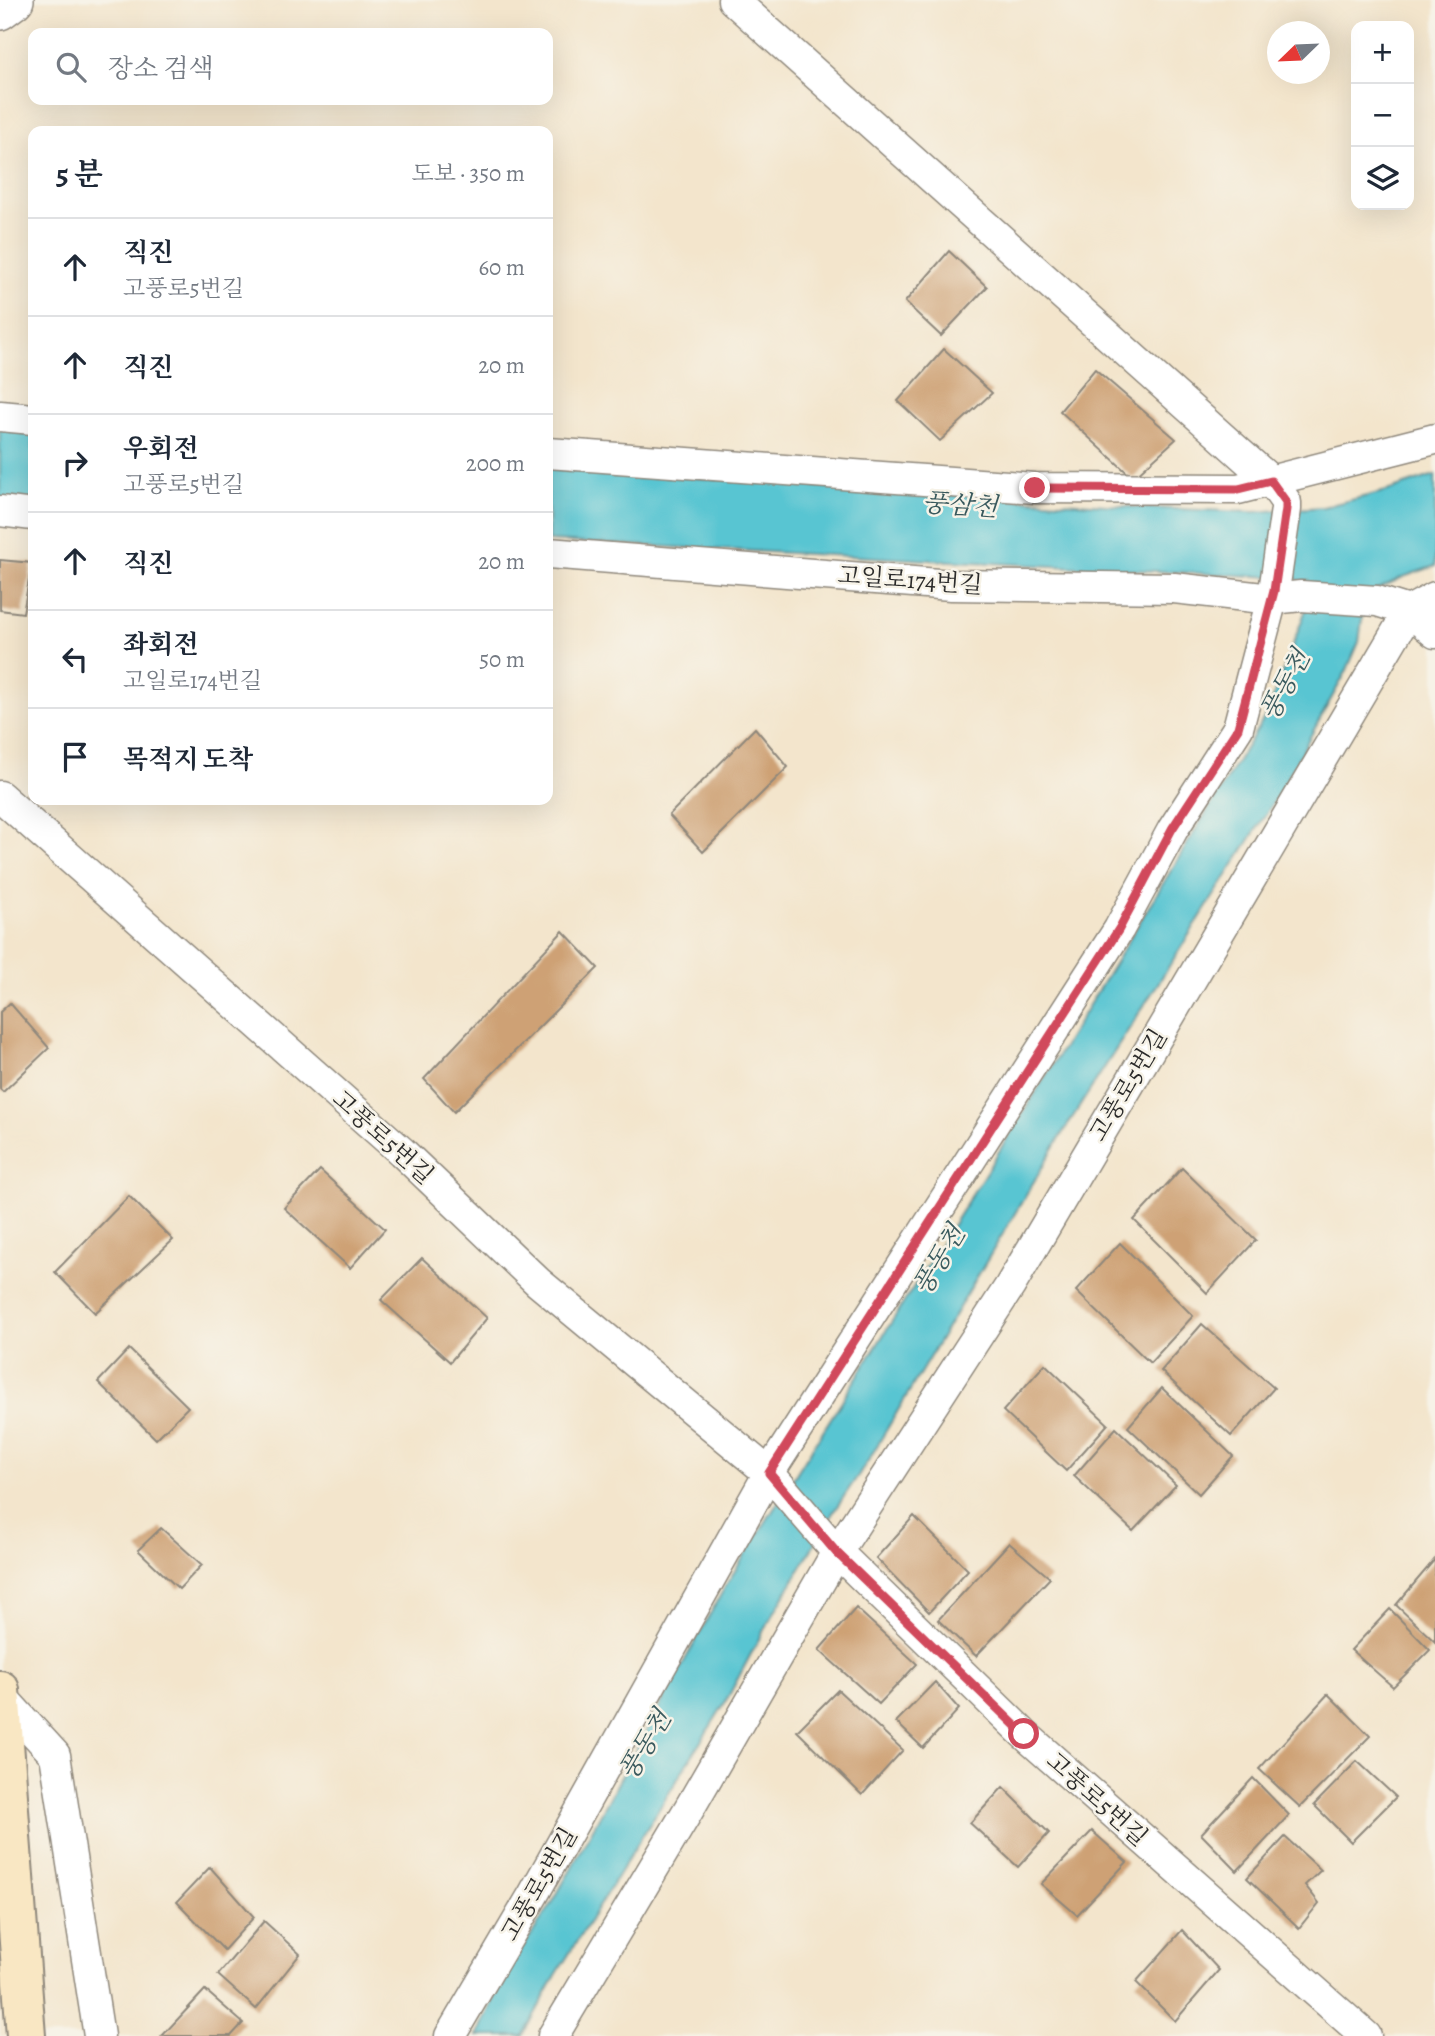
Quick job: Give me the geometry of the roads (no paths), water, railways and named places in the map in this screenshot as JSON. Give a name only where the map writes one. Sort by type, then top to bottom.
[{"type":"main road","points":[[1,1693],[26,2036]]},
{"type":"street","points":[[0,11],[15,0]]},
{"type":"street","points":[[733,0],[1279,492]]},
{"type":"street","points":[[0,416],[28,419]]},
{"type":"street","points":[[553,453],[1035,488],[1238,489],[1279,492],[1435,439]]},
{"type":"street","name":"고풍로5번길","points":[[450,2036],[774,1478],[1119,929],[1172,829],[1238,728],[1282,595],[1279,492]]},
{"type":"street","points":[[0,511],[28,514]]},
{"type":"street","name":"고일로174번길","points":[[553,553],[951,584],[1174,587],[1377,601],[1409,611]]},
{"type":"street","points":[[1435,597],[1409,611],[1435,634]]},
{"type":"street","name":"고풍로5번길","points":[[553,2036],[689,1809],[831,1544],[1010,1286],[1409,611]]},
{"type":"street","name":"고풍로5번길","points":[[0,796],[402,1152],[538,1282],[774,1478]]},
{"type":"street","points":[[774,1478],[831,1544]]},
{"type":"street","name":"고풍로5번길","points":[[831,1544],[1024,1734],[1366,2036]]},
{"type":"street","points":[[1,1693],[55,1755],[99,2036]]},
{"type":"water","points":[[0,427],[28,430],[28,504],[0,501]]},
{"type":"water","points":[[553,468],[1151,508],[1254,512],[1323,507],[1387,491],[1435,475],[1435,566],[1403,577],[1370,593],[1363,611],[1359,642],[1346,672],[1275,800],[1062,1134],[868,1461],[834,1511],[761,1635],[726,1701],[556,1975],[523,2036],[477,2036],[508,1970],[551,1905],[726,1585],[1025,1110],[1267,713],[1308,604],[1307,589],[1296,578],[553,541]]},
{"type":"water label","name":"풍삼천","points":[[960,505]]},
{"type":"water label","name":"풍동천","points":[[1285,685]]},
{"type":"water label","name":"풍동천","points":[[939,1260]]},
{"type":"water label","name":"풍동천","points":[[645,1745]]}]
